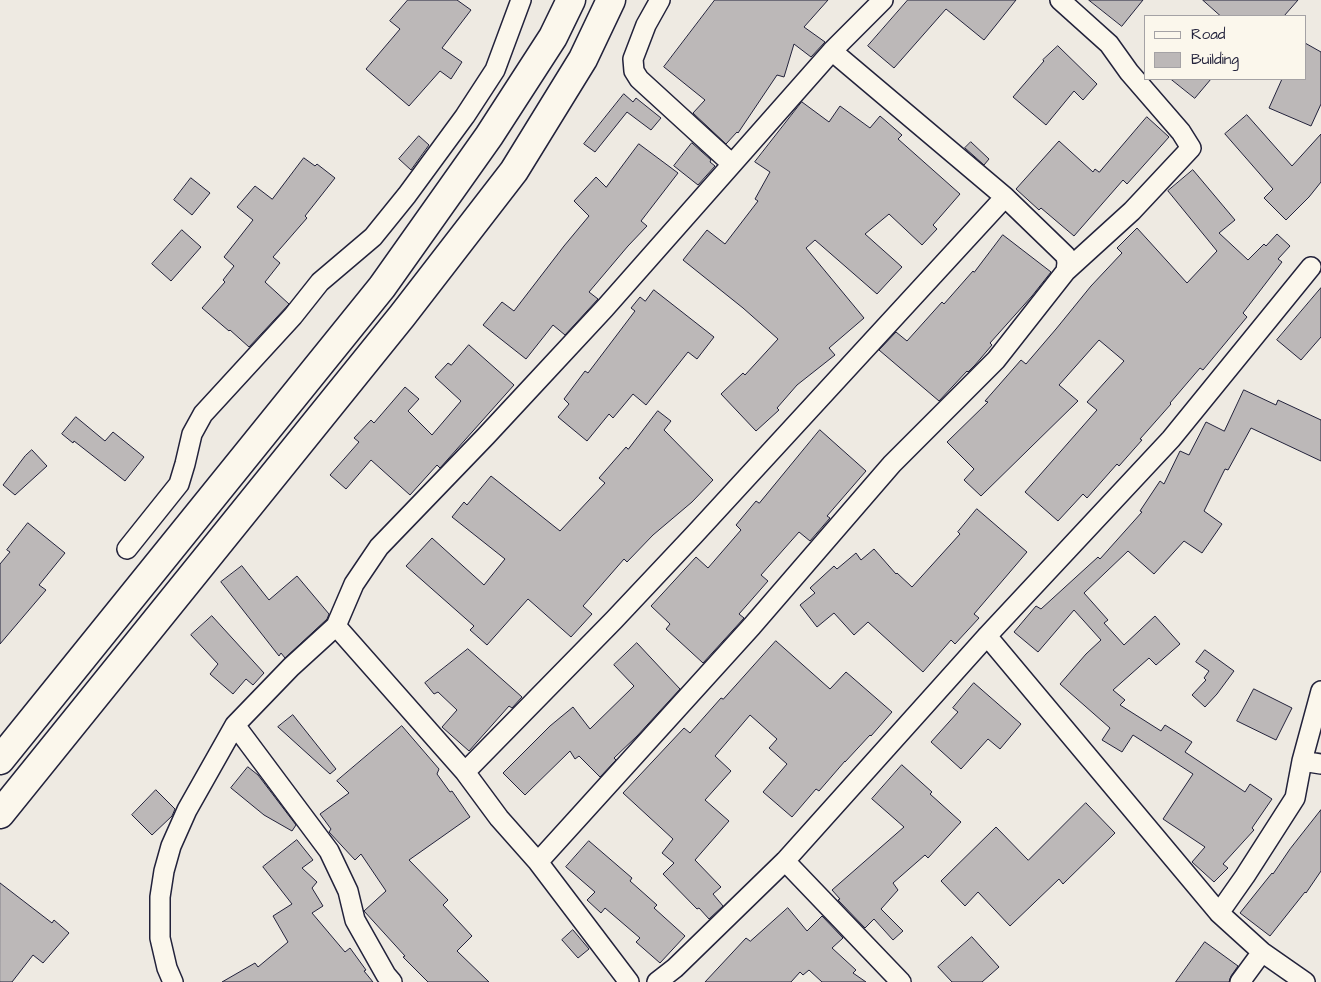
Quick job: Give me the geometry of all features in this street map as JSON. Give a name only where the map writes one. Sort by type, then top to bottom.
[{"type":"highway","points":[[0,760],[382,287],[489,136],[553,37],[572,0]]},
{"type":"highway","points":[[0,814],[402,316],[514,171],[583,58],[610,0]]},
{"type":"street","points":[[127,549],[179,484],[192,434],[203,414],[292,316],[320,282],[373,237],[407,195],[465,116],[495,70],[521,0]]},
{"type":"street","points":[[660,0],[646,25],[633,60],[634,71],[639,80],[732,164]]},
{"type":"street","points":[[173,982],[167,968],[160,938],[160,898],[164,871],[171,846],[188,810],[234,725],[291,666],[336,626],[354,584],[379,547],[605,308],[832,51],[884,0]]},
{"type":"street","points":[[538,862],[752,626],[892,464],[996,360],[1066,271],[1132,211],[1191,148],[1181,132],[1129,72],[1109,44],[1060,0]]},
{"type":"street","points":[[832,51],[1005,197],[1066,256],[1066,271]]},
{"type":"street","points":[[465,772],[694,535],[1005,197]]},
{"type":"street","points":[[657,982],[675,968],[786,861],[987,636],[1171,439],[1311,267]]},
{"type":"street","points":[[336,626],[465,772],[499,818],[538,862],[629,982]]},
{"type":"street","points":[[987,636],[1218,913],[1262,952],[1305,982]]},
{"type":"street","points":[[1218,913],[1245,876],[1295,798],[1302,761],[1321,691]]},
{"type":"street","points":[[234,725],[329,851],[348,891],[355,920],[386,975],[392,982]]},
{"type":"street","points":[[1302,761],[1321,764]]},
{"type":"street","points":[[786,861],[901,982]]},
{"type":"street","points":[[1240,982],[1262,952]]},
{"type":"building","points":[[408,0],[457,0],[471,10],[442,48],[462,62],[451,79],[440,71],[409,106],[366,69],[400,29],[390,21]]},
{"type":"building","points":[[715,0],[828,0],[804,27],[825,42],[811,57],[794,44],[784,77],[777,75],[738,133],[726,144],[693,113],[705,100],[664,67]]},
{"type":"building","points":[[908,0],[1016,0],[984,40],[946,9],[894,68],[868,46]]},
{"type":"building","points":[[1089,0],[1143,0],[1122,26]]},
{"type":"building","points":[[1203,0],[1298,0],[1285,15],[1220,15]]},
{"type":"building","points":[[1306,44],[1321,52],[1321,104],[1311,126],[1269,108],[1282,80],[1306,80]]},
{"type":"building","points":[[1058,46],[1097,84],[1083,100],[1074,91],[1046,125],[1013,97],[1043,60]]},
{"type":"building","points":[[1172,80],[1210,80],[1195,98]]},
{"type":"building","points":[[624,94],[633,102],[636,98],[661,118],[651,130],[627,112],[595,152],[584,144]]},
{"type":"building","points":[[802,102],[829,122],[840,106],[870,128],[880,116],[902,135],[898,139],[960,194],[933,225],[937,229],[922,245],[889,214],[865,234],[902,267],[877,294],[815,240],[806,248],[864,318],[829,348],[835,355],[797,385],[777,408],[779,410],[756,431],[721,394],[743,373],[745,375],[778,339],[683,260],[707,230],[725,244],[758,201],[755,199],[770,172],[755,162]]},
{"type":"building","points":[[1247,115],[1292,166],[1321,134],[1321,182],[1286,220],[1264,198],[1273,189],[1225,134]]},
{"type":"building","points":[[1147,117],[1169,137],[1127,184],[1123,180],[1074,236],[1041,208],[1039,210],[1016,189],[1059,141],[1093,172],[1095,169],[1099,172]]},
{"type":"building","points":[[419,136],[429,145],[411,170],[399,159]]},
{"type":"building","points":[[971,142],[989,159],[984,165],[965,148]]},
{"type":"building","points":[[692,143],[715,166],[698,185],[674,166]]},
{"type":"building","points":[[639,144],[678,173],[641,221],[647,226],[589,292],[598,299],[565,335],[553,325],[526,359],[483,325],[502,302],[514,311],[589,216],[574,201],[596,177],[606,187]]},
{"type":"building","points":[[304,158],[315,166],[317,164],[335,178],[305,216],[307,218],[273,257],[280,263],[265,282],[289,304],[249,347],[202,308],[225,282],[223,280],[234,266],[224,257],[253,220],[237,207],[255,186],[272,199]]},
{"type":"building","points":[[1193,170],[1235,220],[1219,233],[1248,260],[1264,244],[1266,246],[1277,234],[1290,246],[1278,259],[1282,262],[1243,313],[1247,317],[1203,370],[1200,368],[1119,466],[1117,464],[1087,498],[1083,494],[1058,521],[1025,492],[1097,410],[1087,402],[1124,361],[1099,340],[1059,385],[1078,401],[981,496],[964,480],[974,469],[947,442],[988,402],[985,401],[1021,360],[1026,364],[1091,286],[1122,253],[1117,248],[1137,228],[1187,283],[1217,251],[1168,191]]},
{"type":"building","points":[[191,178],[210,193],[192,215],[174,200]]},
{"type":"building","points":[[182,230],[201,247],[171,281],[152,264]]},
{"type":"building","points":[[1003,235],[1051,272],[990,343],[992,345],[975,365],[939,401],[879,350],[896,332],[907,341],[942,302],[944,304],[974,272]]},
{"type":"building","points":[[1321,288],[1321,337],[1301,360],[1277,340]]},
{"type":"building","points":[[654,290],[714,337],[697,359],[688,352],[646,405],[633,394],[613,418],[609,414],[587,441],[558,417],[569,404],[564,399],[585,371],[588,373],[635,311],[631,308],[640,297],[645,301]]},
{"type":"building","points":[[469,345],[514,385],[440,468],[437,465],[410,495],[371,460],[346,489],[330,475],[359,442],[354,438],[371,420],[374,423],[405,387],[419,399],[408,411],[432,435],[461,401],[435,377],[448,363],[451,365]]},
{"type":"building","points":[[1244,390],[1276,405],[1278,400],[1321,420],[1321,461],[1251,428],[1228,470],[1225,469],[1204,511],[1222,524],[1202,553],[1184,541],[1154,574],[1128,551],[1084,593],[1108,620],[1104,623],[1124,645],[1155,616],[1180,644],[1156,665],[1149,658],[1113,690],[1125,700],[1120,705],[1161,731],[1165,725],[1192,742],[1185,752],[1245,792],[1250,784],[1272,799],[1252,828],[1254,830],[1223,864],[1228,868],[1214,882],[1192,862],[1205,847],[1163,819],[1193,774],[1133,735],[1122,752],[1102,740],[1110,728],[1060,684],[1101,640],[1074,610],[1038,652],[1014,632],[1036,606],[1041,609],[1098,557],[1100,559],[1142,512],[1140,511],[1160,481],[1164,484],[1180,451],[1189,455],[1206,422],[1224,431]]},
{"type":"building","points":[[658,411],[671,421],[664,430],[713,480],[692,502],[653,535],[627,562],[624,559],[583,606],[592,614],[571,637],[528,599],[487,645],[470,630],[474,626],[406,566],[432,538],[484,585],[505,559],[452,517],[464,502],[467,505],[491,476],[560,531],[605,483],[599,478],[626,447],[628,449]]},
{"type":"building","points":[[76,417],[105,441],[113,432],[144,457],[125,481],[74,441],[73,443],[62,434]]},
{"type":"building","points":[[820,430],[866,471],[827,516],[830,518],[810,541],[799,532],[761,575],[768,581],[739,614],[744,618],[703,663],[666,629],[670,624],[651,606],[696,557],[708,568],[741,530],[736,525],[756,501],[759,503]]},
{"type":"building","points":[[32,450],[47,466],[15,495],[3,485],[25,456]]},
{"type":"building","points":[[977,509],[1027,552],[974,614],[979,618],[955,644],[951,640],[923,672],[868,622],[854,635],[834,613],[817,627],[800,605],[815,593],[810,588],[834,566],[837,569],[856,553],[861,560],[874,549],[896,574],[912,587],[960,534],[958,532]]},
{"type":"building","points":[[28,523],[65,553],[39,585],[46,590],[0,644],[0,564],[10,552],[7,550]]},
{"type":"building","points":[[242,566],[269,600],[297,576],[329,614],[327,619],[285,658],[281,653],[279,656],[221,582]]},
{"type":"building","points":[[212,616],[264,673],[253,685],[246,679],[233,694],[210,674],[218,664],[191,635]]},
{"type":"building","points":[[776,641],[830,689],[846,672],[892,712],[819,791],[816,789],[792,817],[763,792],[787,764],[769,748],[777,739],[750,715],[715,756],[731,771],[705,800],[729,821],[695,860],[721,887],[713,894],[723,906],[709,919],[663,874],[674,863],[662,853],[673,839],[623,793],[684,728],[690,733]]},
{"type":"building","points":[[637,643],[680,689],[614,758],[616,760],[600,777],[579,756],[575,759],[570,751],[525,795],[503,773],[550,726],[573,707],[590,729],[634,686],[614,665]]},
{"type":"building","points":[[468,649],[522,697],[512,708],[509,706],[469,751],[442,727],[457,710],[438,692],[434,694],[425,683]]},
{"type":"building","points":[[1205,650],[1234,671],[1205,707],[1192,695],[1206,680],[1204,678],[1209,671],[1196,662]]},
{"type":"building","points":[[974,683],[1021,724],[1000,749],[988,739],[961,769],[931,742],[958,712],[953,708]]},
{"type":"building","points":[[1254,689],[1292,708],[1276,740],[1237,721]]},
{"type":"building","points":[[293,715],[336,769],[330,774],[278,727]]},
{"type":"building","points":[[402,726],[439,769],[437,774],[450,792],[452,791],[470,817],[409,860],[448,900],[443,905],[472,936],[457,951],[489,982],[428,982],[403,957],[405,956],[364,911],[386,891],[361,854],[355,860],[329,832],[331,829],[320,814],[349,793],[337,781]]},
{"type":"building","points":[[902,765],[961,822],[928,858],[925,855],[893,883],[898,890],[881,909],[903,931],[893,940],[874,919],[865,928],[838,900],[840,899],[832,890],[904,827],[872,799]]},
{"type":"building","points":[[248,767],[258,775],[296,825],[292,831],[264,815],[231,788]]},
{"type":"building","points":[[156,790],[175,809],[172,816],[152,835],[132,815]]},
{"type":"building","points":[[1086,803],[1115,833],[1063,884],[1059,879],[1010,926],[978,892],[965,906],[941,881],[996,827],[1028,860]]},
{"type":"building","points":[[1321,810],[1321,871],[1306,893],[1270,936],[1240,913],[1273,874]]},
{"type":"building","points":[[297,840],[313,860],[302,868],[317,882],[312,888],[323,906],[312,913],[345,952],[350,948],[373,982],[222,982],[255,963],[258,967],[288,942],[273,916],[292,904],[263,867]]},
{"type":"building","points":[[589,841],[632,878],[630,881],[657,905],[654,908],[685,936],[660,963],[636,942],[640,938],[605,908],[601,913],[587,900],[595,892],[566,867]]},
{"type":"building","points":[[0,883],[52,923],[54,920],[69,933],[43,963],[33,955],[12,982],[0,982]]},
{"type":"building","points":[[788,908],[807,931],[822,916],[843,938],[832,948],[856,970],[853,973],[866,982],[822,982],[809,970],[803,975],[800,972],[791,982],[705,982],[746,938],[750,941]]},
{"type":"building","points":[[573,930],[589,949],[578,958],[562,940]]},
{"type":"building","points":[[972,937],[999,967],[982,982],[952,982],[938,967]]},
{"type":"building","points":[[1205,942],[1238,966],[1229,982],[1176,982]]}]
